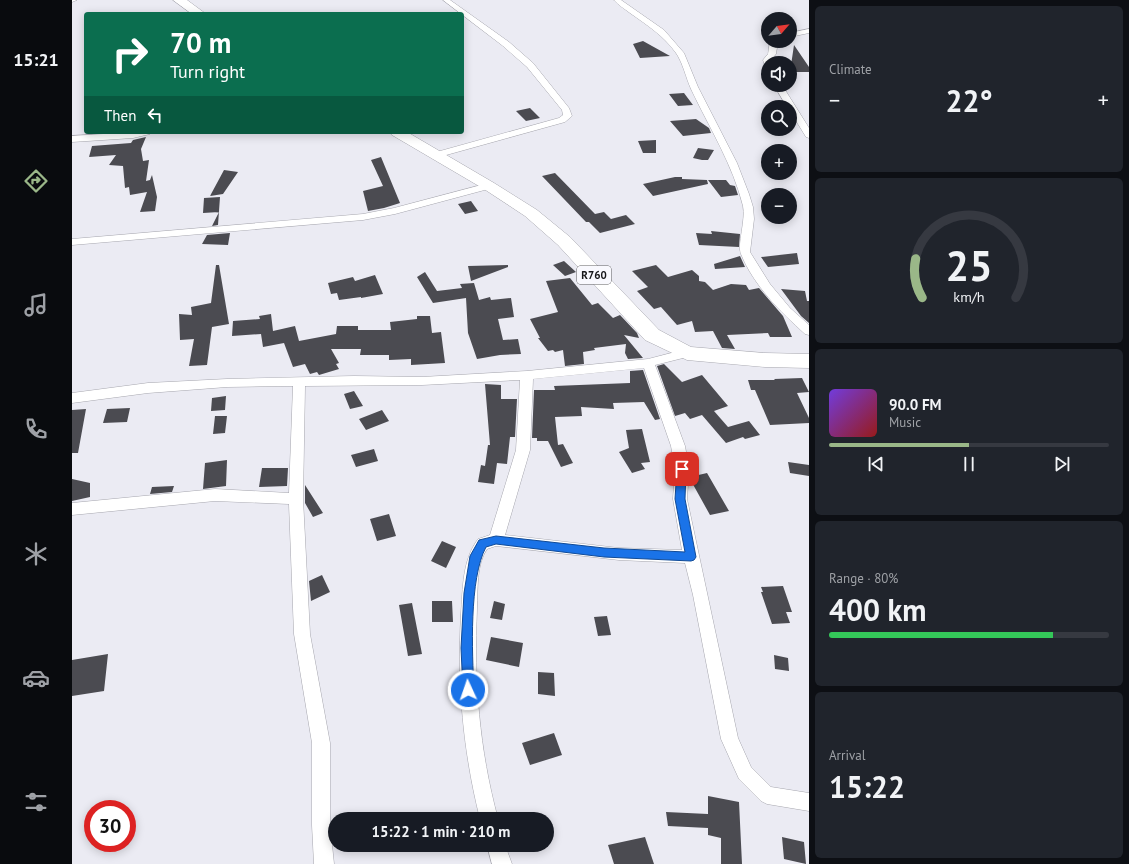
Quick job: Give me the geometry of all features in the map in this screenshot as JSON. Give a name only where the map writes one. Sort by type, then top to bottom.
[{"type":"main road","points":[[179,0],[197,12]]},
{"type":"main road","name":"R760","points":[[400,134],[489,186],[531,213],[564,242],[652,335],[687,354],[765,360],[809,361]]},
{"type":"street","points":[[446,0],[462,12]]},
{"type":"street","points":[[617,0],[661,32],[680,53],[694,87],[732,163],[744,194],[748,207],[749,219],[745,252],[755,271],[766,287],[786,311],[809,332]]},
{"type":"street","points":[[436,155],[562,120],[568,116],[566,110],[530,65],[506,44],[464,13]]},
{"type":"street","points":[[797,34],[809,31]]},
{"type":"street","points":[[782,92],[809,135]]},
{"type":"street","points":[[72,138],[138,134]]},
{"type":"street","points":[[72,242],[363,217],[395,211],[489,186]]},
{"type":"street","points":[[72,398],[180,386],[227,383],[299,383],[354,380],[422,381],[527,375],[648,363],[687,354]]},
{"type":"street","points":[[648,363],[678,446],[682,469],[680,499],[730,739],[745,774],[767,795],[809,802]]},
{"type":"street","points":[[496,540],[523,450],[527,375]]},
{"type":"street","points":[[299,383],[296,499],[302,634],[321,743],[321,825],[324,864]]},
{"type":"street","points":[[72,509],[215,496],[296,499]]},
{"type":"street","points":[[487,812],[476,762],[470,718],[466,648],[470,593],[475,556],[483,543],[496,540],[604,552],[691,557]]},
{"type":"street","points":[[498,852],[502,864]]},
{"type":"building","points":[[643,41],[670,56],[640,58],[633,44]]},
{"type":"building","points":[[794,48],[796,48],[809,67],[809,72],[797,72],[797,56],[792,56]]},
{"type":"building","points":[[684,93],[693,105],[678,106],[669,94]]},
{"type":"building","points":[[530,108],[540,118],[526,121],[516,111]]},
{"type":"building","points":[[696,119],[709,128],[711,133],[683,136],[670,121]]},
{"type":"building","points":[[146,137],[141,149],[143,161],[149,160],[146,181],[150,180],[152,175],[157,197],[155,211],[140,212],[147,192],[130,195],[129,187],[125,188],[123,166],[109,165],[116,155],[89,157],[92,146],[131,143],[133,140]]},
{"type":"building","points":[[656,140],[656,153],[643,153],[638,141]]},
{"type":"building","points":[[698,148],[714,150],[708,160],[702,160],[693,158]]},
{"type":"building","points":[[381,157],[400,203],[368,211],[363,191],[383,186],[371,160]]},
{"type":"building","points":[[224,170],[238,172],[223,194],[210,196]]},
{"type":"building","points":[[555,173],[595,214],[604,212],[611,219],[626,215],[635,224],[600,233],[589,222],[586,222],[542,176]]},
{"type":"building","points":[[675,177],[682,177],[682,179],[707,180],[708,184],[653,196],[643,184]]},
{"type":"building","points":[[708,180],[726,180],[730,185],[735,186],[738,195],[721,197]]},
{"type":"building","points":[[220,197],[219,212],[203,213],[204,198]]},
{"type":"building","points":[[471,201],[478,211],[465,214],[458,204]]},
{"type":"building","points":[[219,212],[218,225],[212,226]]},
{"type":"building","points":[[711,231],[740,234],[739,247],[699,245],[696,233],[712,234]]},
{"type":"building","points":[[230,233],[228,245],[202,244],[207,235]]},
{"type":"building","points":[[797,253],[799,264],[768,267],[761,257]]},
{"type":"building","points":[[740,256],[745,267],[715,269],[714,264]]},
{"type":"building","points":[[564,261],[576,272],[565,276],[553,265]]},
{"type":"building","points":[[216,265],[219,265],[229,324],[212,327],[207,365],[189,366],[194,339],[180,340],[179,314],[192,315],[191,307],[211,303]]},
{"type":"building","points":[[508,265],[508,267],[471,281],[468,266]]},
{"type":"building","points":[[656,265],[668,277],[692,270],[699,276],[699,281],[705,282],[713,290],[731,284],[746,285],[749,290],[759,288],[783,316],[792,337],[770,337],[768,333],[727,335],[735,349],[722,348],[713,331],[695,332],[692,321],[677,325],[661,307],[654,309],[637,291],[648,287],[632,271]]},
{"type":"building","points":[[425,272],[437,291],[462,288],[460,284],[474,283],[479,300],[490,297],[491,300],[511,298],[514,317],[498,319],[503,340],[518,339],[521,354],[500,355],[477,359],[468,333],[466,298],[433,303],[417,277]]},
{"type":"building","points":[[375,275],[383,294],[339,300],[337,293],[331,294],[328,283],[353,277],[355,281]]},
{"type":"building","points":[[570,278],[592,305],[598,303],[613,318],[620,315],[637,333],[639,338],[624,335],[643,358],[628,359],[625,353],[626,344],[594,348],[595,350],[583,352],[584,364],[565,366],[563,350],[555,352],[553,350],[548,351],[538,338],[540,338],[530,319],[558,312],[546,281]]},
{"type":"building","points":[[781,289],[805,291],[807,301],[809,301],[809,323],[801,316]]},
{"type":"building","points":[[271,314],[273,331],[295,326],[299,341],[336,334],[337,326],[358,326],[358,330],[391,330],[390,322],[417,319],[417,316],[430,316],[432,333],[441,332],[445,363],[411,365],[411,359],[389,360],[389,355],[360,355],[361,349],[331,349],[339,363],[336,364],[339,369],[319,375],[317,372],[310,374],[305,364],[293,367],[284,343],[263,347],[261,334],[232,336],[233,321],[260,319],[259,316]]},
{"type":"building","points":[[664,364],[682,382],[702,375],[728,406],[714,411],[728,427],[749,421],[760,435],[745,439],[743,437],[726,443],[702,415],[690,419],[685,413],[675,416],[657,366]]},
{"type":"building","points":[[643,370],[660,419],[655,420],[644,402],[613,403],[614,409],[581,407],[582,416],[555,417],[558,445],[563,444],[573,463],[561,467],[548,441],[537,441],[537,438],[532,438],[534,390],[555,390],[554,386],[630,383],[630,371]]},
{"type":"building","points":[[802,378],[809,392],[797,393],[809,418],[809,423],[770,425],[755,390],[751,390],[748,380]]},
{"type":"building","points":[[485,384],[501,385],[501,399],[517,399],[515,437],[510,437],[507,464],[497,463],[494,484],[478,482],[481,465],[485,466],[488,445],[490,445]]},
{"type":"building","points":[[354,391],[363,406],[350,409],[344,394]]},
{"type":"building","points":[[226,396],[225,410],[211,411],[212,398]]},
{"type":"building","points":[[130,408],[127,422],[103,423],[107,409]]},
{"type":"building","points":[[86,409],[78,453],[72,453],[72,410]]},
{"type":"building","points":[[382,410],[389,421],[366,430],[359,419]]},
{"type":"building","points":[[215,416],[227,416],[225,433],[213,434]]},
{"type":"building","points":[[642,429],[650,462],[641,463],[645,469],[632,473],[619,452],[629,448],[626,430]]},
{"type":"building","points":[[374,449],[378,461],[356,467],[351,455]]},
{"type":"building","points":[[227,460],[226,486],[203,489],[205,463]]},
{"type":"building","points":[[788,462],[809,465],[809,476],[790,473]]},
{"type":"building","points":[[262,468],[288,468],[287,486],[259,487]]},
{"type":"building","points":[[707,473],[729,511],[710,515],[690,479],[690,477]]},
{"type":"building","points":[[72,479],[90,483],[90,497],[72,501]]},
{"type":"building","points":[[305,485],[323,513],[313,517],[305,503]]},
{"type":"building","points":[[174,486],[172,492],[150,494],[152,487]]},
{"type":"building","points":[[389,514],[396,536],[377,541],[370,519]]},
{"type":"building","points":[[442,541],[456,547],[446,568],[431,561]]},
{"type":"building","points":[[322,575],[330,592],[311,601],[309,581]]},
{"type":"building","points":[[783,586],[792,612],[786,612],[790,623],[772,624],[761,592],[763,592],[761,587]]},
{"type":"building","points":[[432,601],[452,601],[453,622],[432,622]]},
{"type":"building","points":[[494,601],[505,604],[502,620],[490,618]]},
{"type":"building","points":[[412,603],[422,654],[408,656],[399,605]]},
{"type":"building","points":[[607,616],[611,635],[598,636],[594,617]]},
{"type":"building","points":[[491,637],[523,643],[519,667],[486,660]]},
{"type":"building","points":[[108,654],[104,691],[72,696],[72,660]]},
{"type":"building","points":[[774,655],[788,658],[789,671],[775,669]]},
{"type":"building","points":[[538,672],[554,673],[555,696],[538,694]]},
{"type":"building","points":[[554,733],[562,755],[530,765],[522,743]]},
{"type":"building","points":[[708,796],[739,802],[742,864],[721,864],[721,838],[708,835],[708,828],[668,826],[666,812],[708,814]]},
{"type":"building","points":[[645,837],[654,864],[614,864],[608,845]]},
{"type":"building","points":[[782,837],[804,842],[806,864],[784,859]]},
{"type":"route","points":[[468,690],[466,648],[470,593],[475,556],[483,543],[496,540],[619,554],[691,557],[680,499],[682,469]]}]
